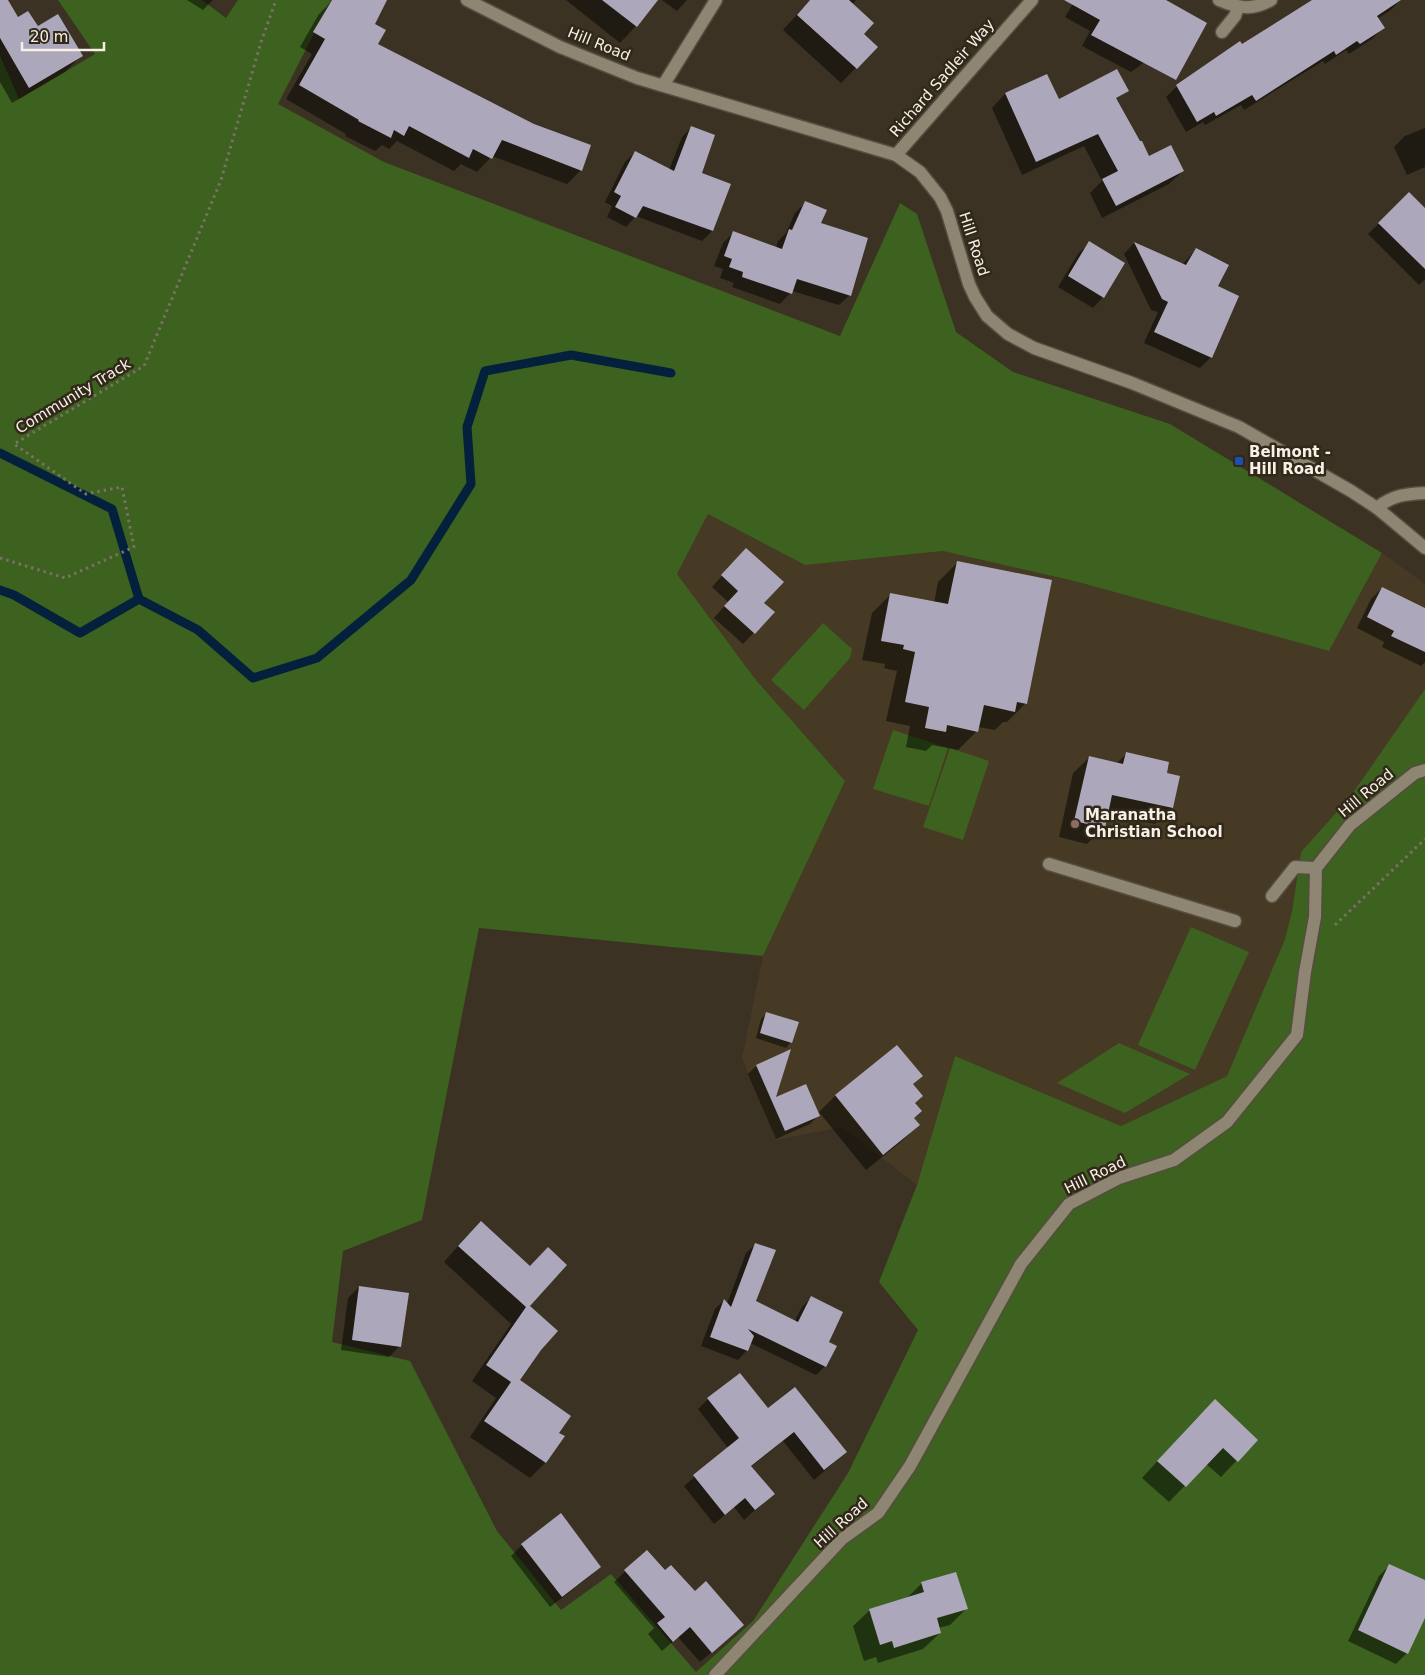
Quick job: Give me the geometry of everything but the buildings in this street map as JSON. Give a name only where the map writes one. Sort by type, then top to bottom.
[{"type":"street","name":"Hill Road","points":[[467,0],[560,47],[637,78],[664,84],[896,155],[920,172],[940,197],[947,211],[969,284],[975,297],[987,316],[1008,334],[1034,348],[1140,386],[1239,427],[1351,490],[1377,508],[1425,548]]},
{"type":"street","points":[[664,84],[716,0]]},
{"type":"street","name":"Richard Sadleir Way","points":[[896,155],[1032,0]]},
{"type":"street","points":[[1219,0],[1238,7],[1259,7],[1271,0]]},
{"type":"street","points":[[1222,32],[1235,16],[1238,7]]},
{"type":"street","points":[[1377,508],[1393,497],[1425,493]]},
{"type":"street","name":"Hill Road","points":[[715,1675],[842,1539],[878,1513],[910,1466],[1020,1264],[1069,1204],[1120,1178],[1174,1160],[1227,1122],[1297,1035],[1304,972],[1315,917],[1316,868],[1350,825],[1415,773],[1425,770]]},
{"type":"street","points":[[1049,864],[1235,921]]},
{"type":"street","points":[[1272,896],[1295,867],[1316,868]]},
{"type":"path","name":"Community Track","points":[[0,558],[65,578],[134,547],[122,488],[86,494],[14,444],[144,366],[221,180],[261,42],[276,0]]},
{"type":"path","points":[[1332,928],[1425,839]]},
{"type":"shaded area","name":"Maranatha Christian School","points":[[708,514],[805,565],[943,551],[1074,581],[1329,651],[1382,553],[1425,584],[1425,689],[1350,797],[1301,852],[1292,911],[1285,939],[1227,1076],[1121,1126],[955,1056],[917,1185],[842,1127],[776,1140],[742,1058],[763,956],[845,781],[756,680],[677,574]]},
{"type":"green space","points":[[58,0],[202,0],[226,18],[238,0],[331,0],[278,104],[384,162],[840,336],[900,203],[917,214],[956,332],[1013,372],[1170,424],[1382,553],[1329,651],[1074,581],[943,551],[805,565],[708,514],[677,574],[756,680],[845,781],[763,956],[479,928],[422,1220],[343,1251],[332,1342],[410,1361],[497,1531],[561,1610],[611,1574],[696,1672],[753,1621],[848,1473],[918,1330],[879,1282],[917,1185],[955,1056],[1121,1126],[1227,1076],[1285,939],[1292,911],[1301,852],[1350,797],[1425,689],[1425,1675],[0,1675],[0,56],[19,99],[95,54]]},
{"type":"green space","points":[[823,623],[852,649],[850,658],[804,710],[771,680]]},
{"type":"green space","points":[[893,730],[948,748],[929,806],[873,789]]},
{"type":"green space","points":[[950,748],[989,761],[963,840],[923,827]]},
{"type":"green space","points":[[1191,927],[1249,952],[1195,1070],[1138,1045]]},
{"type":"green space","points":[[1119,1043],[1190,1074],[1125,1113],[1057,1083]]},
{"type":"waterway","points":[[139,599],[198,630],[253,678],[317,658],[411,580],[471,484],[467,427],[485,371],[571,355],[671,373]]},
{"type":"waterway","points":[[0,453],[112,509],[139,599],[80,633],[14,595],[0,590]]},
{"type":"place","name":"Belmont - Hill Road","points":[[1239,461]]},
{"type":"place","name":"Maranatha Christian School","points":[[1075,824]]}]
